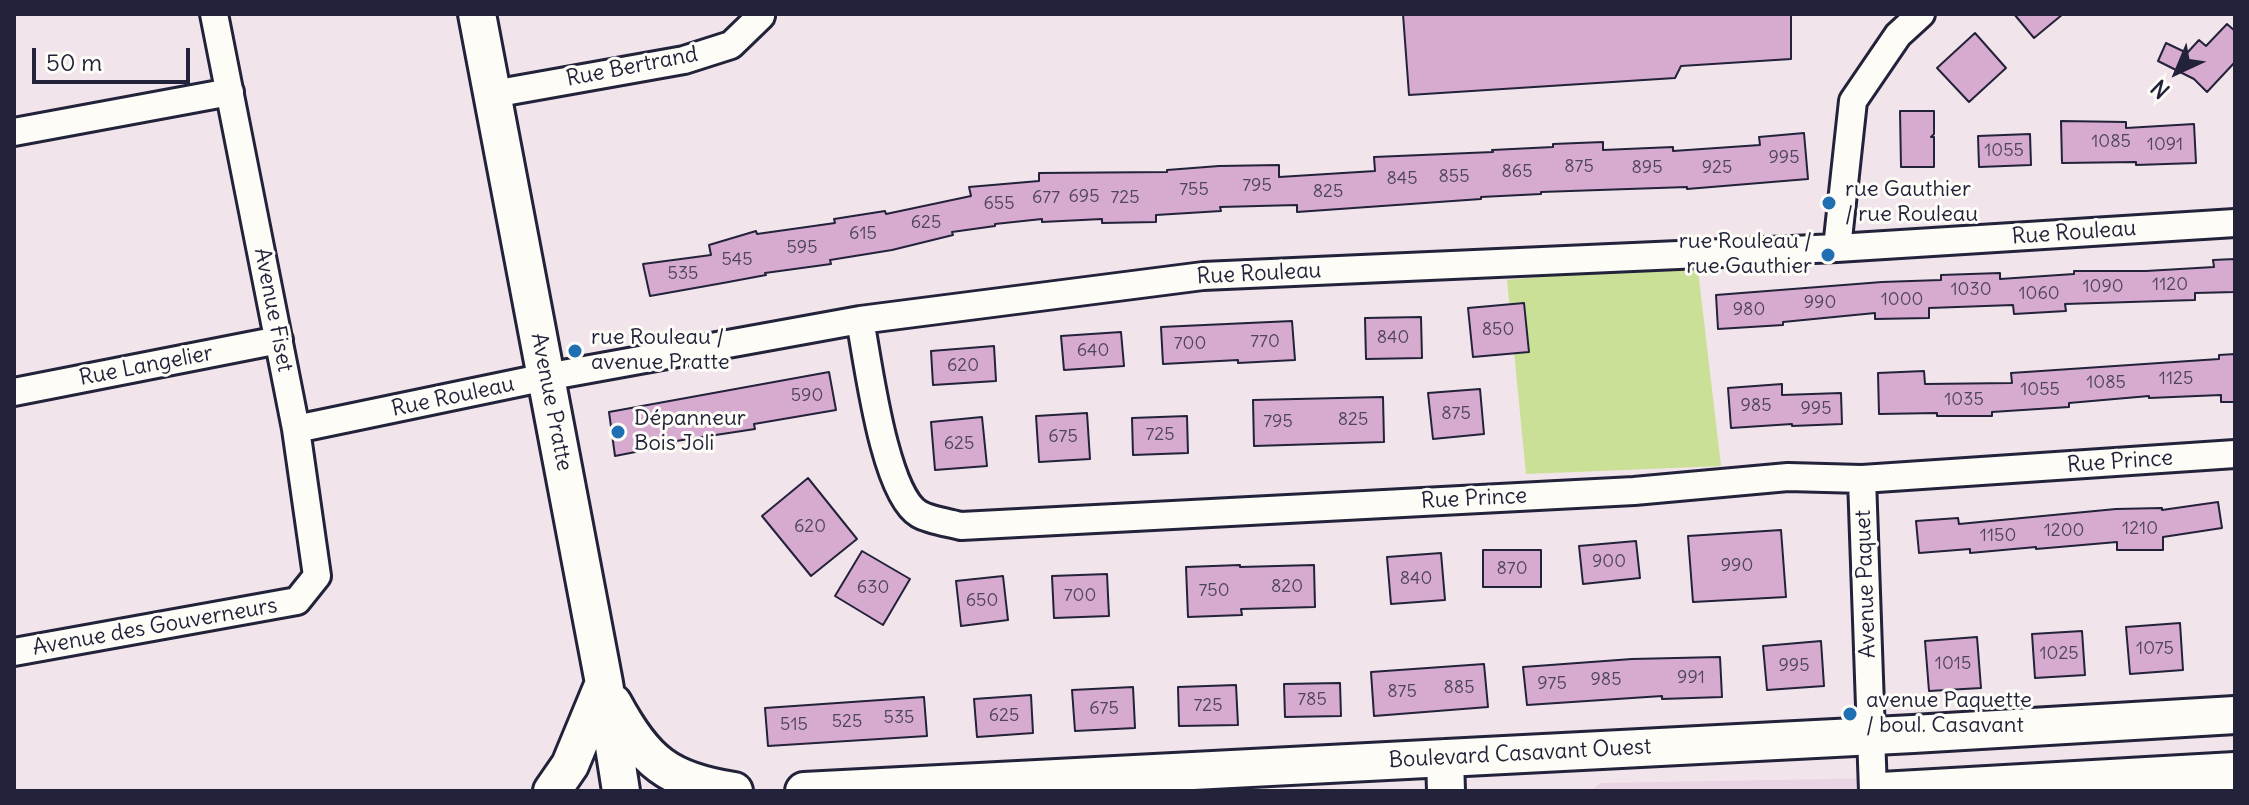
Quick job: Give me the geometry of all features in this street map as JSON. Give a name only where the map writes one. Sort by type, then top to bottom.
[{"type":"street","name":"Avenue Fiset","points":[[214,14],[296,429],[317,576],[297,601]]},
{"type":"street","name":"Avenue Pratte","points":[[477,14],[604,683],[621,791]]},
{"type":"street","points":[[1837,248],[1853,101],[1898,35],[1921,14]]},
{"type":"street","name":"Rue Bertrand","points":[[493,94],[684,60],[731,45],[760,15]]},
{"type":"street","points":[[14,132],[230,92]]},
{"type":"street","name":"Rue Rouleau","points":[[296,429],[546,377],[860,320],[1203,276],[1837,248],[2235,223]]},
{"type":"street","name":"Rue Prince","points":[[860,320],[886,454],[904,498],[919,514],[961,526],[1634,491],[1788,477],[1862,479],[2235,454]]},
{"type":"street","name":"Rue Langelier","points":[[14,392],[279,340]]},
{"type":"street","name":"Avenue Paquet","points":[[1862,479],[1873,791]]},
{"type":"street","name":"Avenue des Gouverneurs","points":[[14,652],[297,601]]},
{"type":"street","points":[[552,791],[570,765],[604,683]]},
{"type":"street","points":[[604,683],[626,727],[646,753],[670,773],[701,786],[734,791]]},
{"type":"street","name":"Boulevard Casavant Ouest","points":[[804,791],[1446,774],[1871,736],[2235,715]]},
{"type":"street","points":[[1881,791],[2235,771]]},
{"type":"shaded area","points":[[2235,772],[2235,791],[1592,791],[1600,783]]},
{"type":"green space","points":[[1697,262],[1721,466],[1526,474],[1507,280]]},
{"type":"building","points":[[1403,14],[1791,14],[1791,59],[1681,66],[1675,78],[1409,95]]},
{"type":"building","points":[[2014,14],[2063,14],[2034,38]]},
{"type":"building","points":[[2227,24],[2235,31],[2235,62],[2207,92],[2194,79],[2158,61],[2166,43],[2187,53],[2199,40],[2206,46]]},
{"type":"building","points":[[1975,33],[2006,68],[1969,102],[1937,68]]},
{"type":"building","points":[[1900,111],[1934,111],[1934,134],[1931,137],[1934,137],[1934,167],[1901,167]]},
{"type":"building","points":[[2061,121],[2126,122],[2126,128],[2194,124],[2196,163],[2062,163]]},
{"type":"building","points":[[1804,133],[1808,179],[1687,189],[1541,192],[1297,212],[1297,205],[1220,207],[1221,211],[1156,215],[1156,222],[1102,223],[1102,219],[1042,222],[1042,219],[952,232],[953,235],[892,250],[830,260],[831,264],[765,273],[650,296],[643,264],[711,255],[709,245],[756,231],[757,234],[835,223],[834,219],[885,211],[886,214],[971,196],[969,187],[1039,181],[1039,173],[1167,172],[1219,166],[1279,165],[1279,177],[1375,171],[1374,157],[1493,152],[1553,147],[1553,144],[1603,142],[1603,150],[1673,147],[1673,151],[1760,145],[1759,137]]},
{"type":"building","points":[[2030,134],[2031,165],[1979,167],[1978,136]]},
{"type":"building","points":[[2235,259],[2235,292],[2195,293],[2195,300],[2065,304],[2066,311],[2014,314],[2013,305],[1929,308],[1929,318],[1875,319],[1875,313],[1783,322],[1783,325],[1718,329],[1716,295],[1941,280],[1941,275],[2000,273],[2000,279],[2074,274],[2074,271],[2214,267],[2213,260]]},
{"type":"building","points":[[1524,303],[1529,352],[1473,357],[1468,308]]},
{"type":"building","points":[[1421,317],[1422,358],[1366,359],[1365,318]]},
{"type":"building","points":[[1292,321],[1295,360],[1163,364],[1161,327]]},
{"type":"building","points":[[1121,332],[1124,366],[1064,370],[1061,336]]},
{"type":"building","points":[[994,346],[996,381],[933,385],[931,351]]},
{"type":"building","points":[[2235,354],[2235,402],[2221,402],[2221,395],[2149,396],[2069,403],[2069,407],[1992,412],[1992,416],[1879,414],[1878,373],[1924,371],[1925,384],[2012,383],[2011,373],[2219,359],[2219,355]]},
{"type":"building","points":[[829,372],[836,410],[754,424],[755,429],[676,441],[676,444],[615,456],[609,412]]},
{"type":"building","points":[[1782,384],[1782,395],[1841,393],[1842,424],[1731,428],[1728,388]]},
{"type":"building","points":[[1480,389],[1484,434],[1433,439],[1428,393]]},
{"type":"building","points":[[1383,397],[1384,442],[1254,446],[1253,400]]},
{"type":"building","points":[[1087,413],[1090,459],[1039,462],[1036,416]]},
{"type":"building","points":[[1187,416],[1188,453],[1133,455],[1132,418]]},
{"type":"building","points":[[982,417],[987,466],[935,470],[931,422]]},
{"type":"building","points":[[808,478],[857,539],[811,576],[762,516]]},
{"type":"building","points":[[2218,502],[2222,528],[2163,537],[2163,550],[2117,550],[2117,542],[1970,553],[1970,549],[1919,553],[1916,521],[1958,518],[1959,524],[2116,509],[2162,510]]},
{"type":"building","points":[[1781,530],[1786,597],[1693,602],[1688,536]]},
{"type":"building","points":[[1636,541],[1640,578],[1583,584],[1579,546]]},
{"type":"building","points":[[1483,550],[1541,550],[1541,587],[1483,587]]},
{"type":"building","points":[[862,551],[910,579],[883,625],[835,596]]},
{"type":"building","points":[[1441,553],[1445,600],[1391,604],[1387,557]]},
{"type":"building","points":[[1314,565],[1315,607],[1241,609],[1242,615],[1188,617],[1186,567]]},
{"type":"building","points":[[1107,574],[1109,616],[1054,618],[1052,576]]},
{"type":"building","points":[[1003,576],[1008,620],[961,626],[956,581]]},
{"type":"building","points":[[2180,623],[2183,670],[2130,674],[2126,627]]},
{"type":"building","points":[[2082,631],[2085,675],[2035,678],[2032,634]]},
{"type":"building","points":[[1977,637],[1981,688],[1929,691],[1925,641]]},
{"type":"building","points":[[1821,641],[1824,686],[1767,690],[1763,646]]},
{"type":"building","points":[[1720,657],[1722,697],[1662,699],[1662,696],[1527,705],[1523,667],[1632,659]]},
{"type":"building","points":[[1484,664],[1488,707],[1374,716],[1371,672]]},
{"type":"building","points":[[1340,683],[1341,716],[1285,717],[1284,684]]},
{"type":"building","points":[[1236,685],[1238,725],[1179,726],[1178,687]]},
{"type":"building","points":[[1133,687],[1135,728],[1075,731],[1072,690]]},
{"type":"building","points":[[1031,695],[1033,733],[977,737],[974,699]]},
{"type":"building","points":[[924,697],[927,736],[768,746],[765,708]]},
{"type":"place","name":"rue Gauthier / rue Rouleau","points":[[1829,203]]},
{"type":"place","name":"rue Rouleau / rue Gauthier","points":[[1828,255]]},
{"type":"place","name":"rue Rouleau / avenue Pratte","points":[[575,351]]},
{"type":"place","name":"Dépanneur Bois Joli","points":[[618,432]]},
{"type":"place","name":"avenue Paquette / boul. Casavant","points":[[1850,714]]}]
